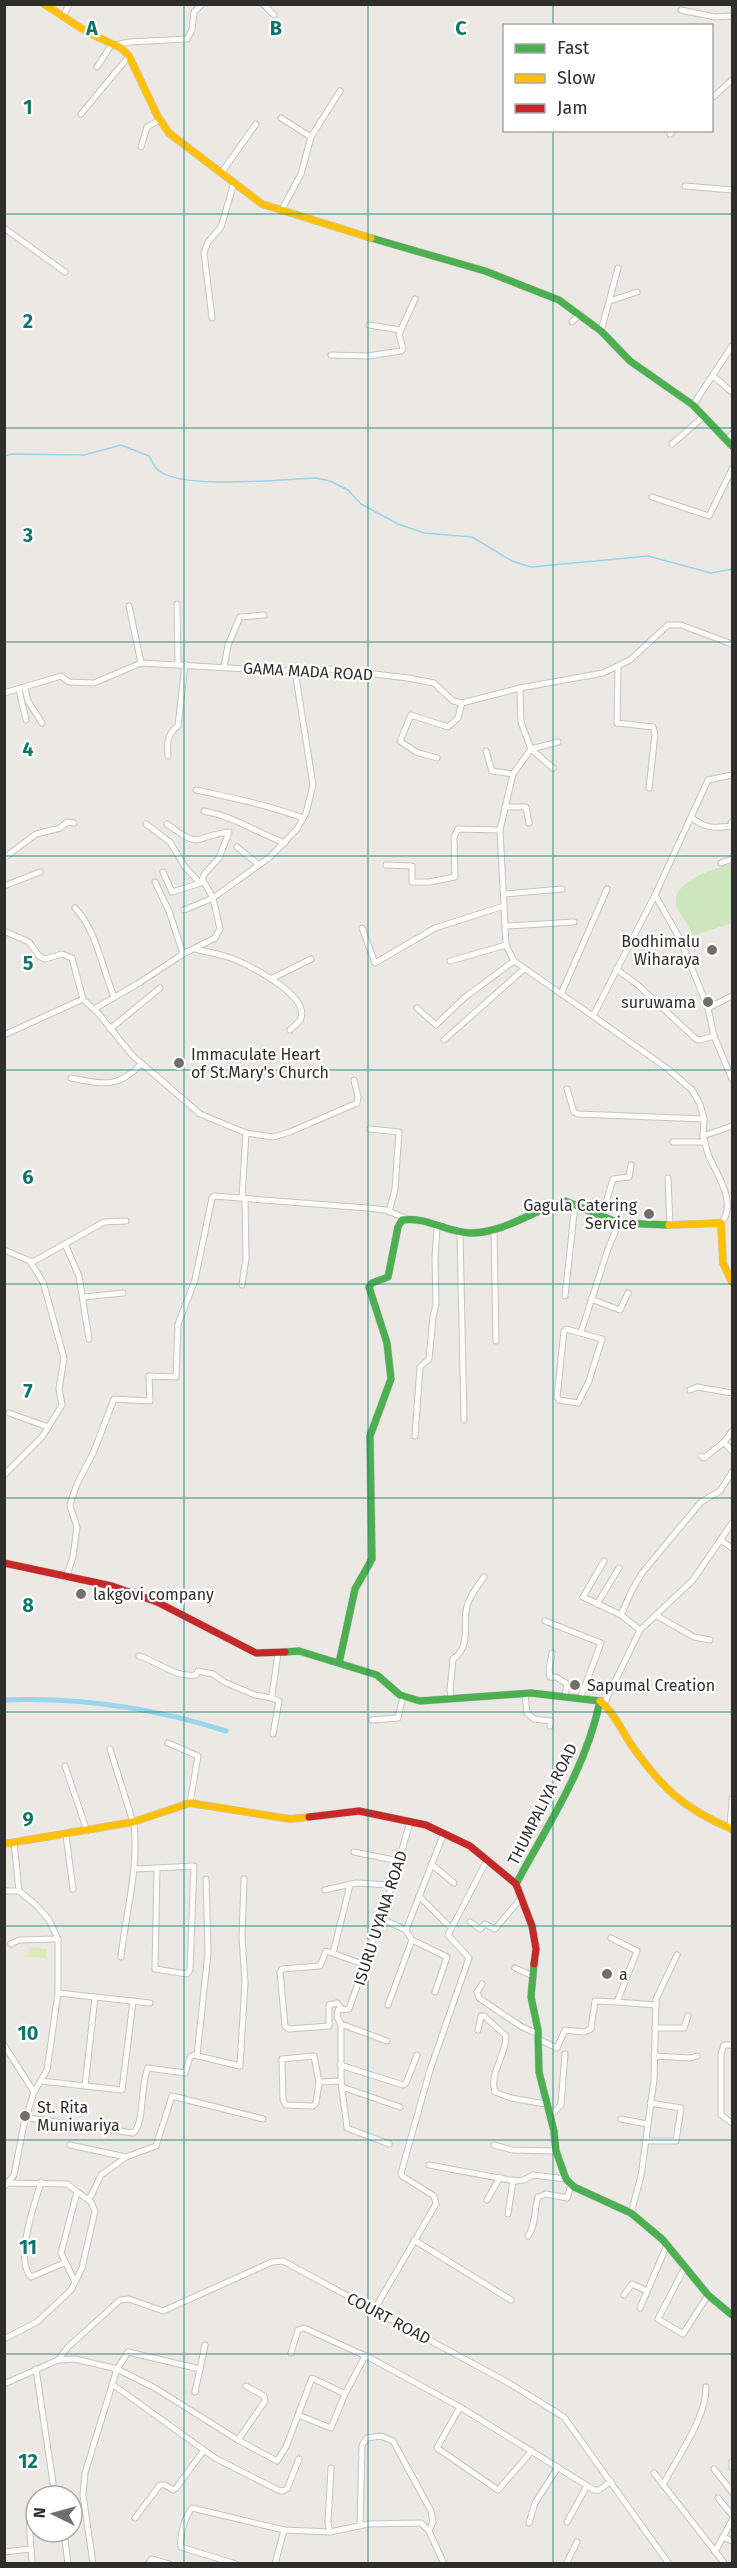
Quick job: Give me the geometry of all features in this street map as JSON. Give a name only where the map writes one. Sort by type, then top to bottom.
[{"type":"street","points":[[44,4],[63,18],[114,45],[129,56],[160,120],[169,133],[262,204],[485,271],[559,300],[601,331],[630,361],[693,405],[731,440]]},
{"type":"street","points":[[63,18],[69,4]]},
{"type":"street","points":[[97,67],[114,45],[187,39],[192,30],[194,12],[202,4]]},
{"type":"street","points":[[263,4],[274,15]]},
{"type":"street","points":[[681,10],[715,17],[732,15]]},
{"type":"street","points":[[81,114],[129,56]]},
{"type":"street","points":[[713,96],[732,80]]},
{"type":"street","points":[[282,211],[301,174],[310,137],[340,91]]},
{"type":"street","points":[[281,118],[310,137]]},
{"type":"street","points":[[141,147],[147,127],[160,120]]},
{"type":"street","points":[[222,172],[256,124]]},
{"type":"street","points":[[212,318],[204,253],[208,242],[221,227],[234,183]]},
{"type":"street","points":[[685,186],[732,190]]},
{"type":"street","points":[[4,228],[65,272]]},
{"type":"street","points":[[601,331],[618,268]]},
{"type":"street","points":[[610,301],[637,292]]},
{"type":"street","points":[[332,355],[368,356],[401,351],[403,349],[399,334],[415,299]]},
{"type":"street","points":[[572,322],[580,314]]},
{"type":"street","points":[[369,326],[401,330]]},
{"type":"street","points":[[693,405],[732,346]]},
{"type":"street","points":[[713,376],[732,392]]},
{"type":"street","points":[[672,444],[704,416]]},
{"type":"street","points":[[652,496],[709,516],[732,469]]},
{"type":"street","points":[[177,604],[178,664]]},
{"type":"street","points":[[129,606],[141,663]]},
{"type":"street","points":[[224,667],[228,645],[240,617],[264,615]]},
{"type":"street","points":[[437,758],[416,752],[400,741],[411,715],[448,727],[458,718],[462,703],[520,688],[603,673],[618,667],[643,650],[668,625],[681,625],[732,644]]},
{"type":"street","name":"GAMA MADA ROAD","points":[[4,693],[61,676],[69,682],[94,683],[141,663],[295,671],[333,669],[408,678],[434,683],[453,701],[462,703]]},
{"type":"street","points":[[168,756],[167,743],[170,732],[178,726],[185,664]]},
{"type":"street","points":[[618,667],[617,723],[653,727],[656,734],[649,788]]},
{"type":"street","points":[[184,910],[213,898],[259,866],[285,843],[303,818],[313,785],[295,671]]},
{"type":"street","points":[[520,688],[521,722],[531,749],[553,768]]},
{"type":"street","points":[[22,689],[26,720]]},
{"type":"street","points":[[22,689],[42,723]]},
{"type":"street","points":[[66,1578],[73,1557],[77,1527],[70,1506],[71,1501],[114,1399],[150,1401],[149,1376],[176,1377],[178,1324],[195,1280],[214,1196],[389,1212],[437,1227],[473,1233],[494,1229],[565,1201],[619,1223],[670,1225],[721,1222],[726,1218],[728,1203],[726,1190],[705,1142],[704,1119],[700,1104],[692,1090],[668,1069],[524,969],[514,961],[506,945],[500,830],[513,774],[531,749],[558,742]]},
{"type":"street","points":[[486,751],[492,771],[513,774]]},
{"type":"street","points":[[593,1016],[655,895],[708,780],[732,775]]},
{"type":"street","points":[[196,790],[241,801],[265,804],[303,818]]},
{"type":"street","points":[[505,807],[526,807],[529,823]]},
{"type":"street","points":[[204,812],[233,818],[267,837],[285,843]]},
{"type":"street","points":[[692,818],[702,826],[711,829],[732,824]]},
{"type":"street","points":[[4,858],[36,834],[60,828],[67,822],[74,823]]},
{"type":"street","points":[[94,1009],[183,954],[215,938],[220,929],[213,898],[204,882],[201,882],[185,867],[170,842],[146,824]]},
{"type":"street","points":[[163,872],[172,891],[201,882],[205,873],[219,858],[229,832],[198,841],[186,838],[167,824]]},
{"type":"street","points":[[387,865],[412,866],[412,882],[429,882],[455,877],[454,837],[458,830],[500,830]]},
{"type":"street","points":[[237,847],[259,866]]},
{"type":"street","points":[[721,863],[732,859]]},
{"type":"street","points":[[4,886],[40,872]]},
{"type":"street","points":[[156,882],[169,911],[183,954]]},
{"type":"street","points":[[504,894],[562,889]]},
{"type":"street","points":[[561,994],[608,889]]},
{"type":"street","points":[[655,895],[680,939],[708,1008],[714,1036],[732,1079]]},
{"type":"street","points":[[362,928],[375,963],[435,928],[504,906]]},
{"type":"street","points":[[75,908],[83,917],[95,942],[114,997]]},
{"type":"street","points":[[506,926],[574,922]]},
{"type":"street","points":[[4,931],[29,942],[39,956],[45,959],[62,954],[72,958],[83,999],[141,1064],[200,1114],[246,1133],[273,1137],[357,1103],[354,1080]]},
{"type":"street","points":[[450,961],[506,945]]},
{"type":"street","points":[[195,949],[232,959],[271,979],[297,999],[301,1010],[300,1019],[290,1030]]},
{"type":"street","points":[[271,979],[311,959]]},
{"type":"street","points":[[417,1008],[436,1025],[464,998],[514,961]]},
{"type":"street","points":[[444,1040],[524,969]]},
{"type":"street","points":[[616,969],[638,985],[696,1039],[714,1036]]},
{"type":"street","points":[[110,1029],[160,988]]},
{"type":"street","points":[[708,1008],[732,996]]},
{"type":"street","points":[[4,1035],[83,999]]},
{"type":"street","points":[[71,1078],[111,1084],[132,1073],[141,1064]]},
{"type":"street","points":[[567,1089],[574,1112],[578,1114],[704,1119]]},
{"type":"street","points":[[703,1136],[732,1126]]},
{"type":"street","points":[[370,1129],[399,1132],[395,1189],[389,1212]]},
{"type":"street","points":[[242,1285],[246,1258],[244,1197],[246,1133]]},
{"type":"street","points":[[674,1142],[705,1142]]},
{"type":"street","points":[[602,1216],[613,1179],[628,1177],[631,1165]]},
{"type":"street","points":[[668,1178],[670,1225]]},
{"type":"street","points":[[565,1296],[575,1205]]},
{"type":"street","points":[[339,1663],[355,1589],[372,1558],[373,1485],[370,1436],[392,1379],[387,1343],[370,1298],[369,1287],[372,1283],[388,1277],[398,1227],[405,1218]]},
{"type":"street","points":[[32,1263],[104,1222],[126,1221]]},
{"type":"street","points":[[721,1222],[723,1266],[726,1276],[732,1282]]},
{"type":"street","points":[[581,1332],[619,1223]]},
{"type":"street","points":[[415,1436],[420,1367],[429,1359],[436,1305],[437,1227]]},
{"type":"street","points":[[494,1229],[496,1341]]},
{"type":"street","points":[[460,1232],[464,1420]]},
{"type":"street","points":[[65,1244],[79,1276],[88,1338]]},
{"type":"street","points":[[4,1250],[32,1263],[43,1282],[64,1358],[59,1389],[62,1406],[15,1467],[4,1475]]},
{"type":"street","points":[[84,1298],[123,1293]]},
{"type":"street","points":[[591,1299],[620,1310],[628,1293]]},
{"type":"street","points":[[566,1329],[581,1332],[602,1340],[581,1400],[574,1404],[559,1400],[557,1397],[564,1331],[566,1329]]},
{"type":"street","points":[[690,1390],[697,1387],[732,1393]]},
{"type":"street","points":[[9,1413],[48,1427]]},
{"type":"street","points":[[701,1456],[704,1458],[724,1442],[732,1431]]},
{"type":"street","points":[[724,1442],[732,1451]]},
{"type":"street","points":[[621,1615],[642,1573],[701,1502],[720,1491],[732,1472]]},
{"type":"street","points":[[602,1702],[640,1630],[693,1580],[722,1541],[732,1523]]},
{"type":"street","points":[[722,1541],[732,1548]]},
{"type":"street","points":[[604,1561],[583,1597],[621,1615],[640,1630]]},
{"type":"street","points":[[4,1563],[112,1586],[157,1602],[256,1653],[299,1652],[339,1663],[377,1675],[403,1696],[420,1701],[525,1694],[602,1702],[658,1782],[683,1806],[731,1828],[732,1799]]},
{"type":"street","points":[[597,1604],[619,1568]]},
{"type":"street","points":[[451,1699],[453,1659],[460,1654],[463,1646],[466,1610],[484,1577]]},
{"type":"street","points":[[657,1616],[694,1636],[710,1640]]},
{"type":"street","points":[[545,1621],[601,1643],[580,1699]]},
{"type":"street","points":[[272,1698],[278,1653]]},
{"type":"street","points":[[552,1653],[550,1677],[556,1677],[567,1684],[565,1697]]},
{"type":"street","points":[[139,1656],[166,1669],[190,1676],[196,1676],[198,1671],[213,1674],[242,1690],[279,1701],[273,1734]]},
{"type":"street","points":[[525,1694],[526,1713],[534,1719],[551,1721],[550,1726]]},
{"type":"street","points":[[372,1720],[398,1718],[403,1696]]},
{"type":"street","name":"THUMPALIYA ROAD","points":[[516,1884],[579,1768],[602,1702]]},
{"type":"street","points":[[168,1743],[198,1756],[190,1803]]},
{"type":"street","points":[[110,1749],[134,1822],[136,1869],[126,1911],[121,1957]]},
{"type":"street","points":[[65,1766],[87,1831]]},
{"type":"street","points":[[5,1842],[66,1835],[134,1822],[190,1803],[290,1818],[358,1812],[410,1822],[444,1833],[470,1846],[516,1884],[532,1926],[536,1949],[531,1997],[538,2037],[538,2072],[556,2151],[569,2182],[567,2198],[551,2194],[539,2196],[533,2213],[534,2226],[528,2236]]},
{"type":"street","name":"ISURU UYANA ROAD","points":[[343,2009],[349,2009],[354,1997],[363,1964],[392,1886],[410,1822]]},
{"type":"street","points":[[406,1930],[444,1833]]},
{"type":"street","points":[[66,1835],[73,1889]]},
{"type":"street","points":[[14,1842],[19,1891]]},
{"type":"street","points":[[354,1852],[399,1860]]},
{"type":"street","points":[[374,2310],[436,2200],[434,2196],[402,2176],[401,2173],[430,2070],[469,1958],[448,1935],[486,1860]]},
{"type":"street","points":[[431,1864],[454,1883]]},
{"type":"street","points":[[136,1869],[194,1866],[190,1970],[187,1974],[155,1969],[157,1868]]},
{"type":"street","points":[[197,2055],[208,1953],[206,1879]]},
{"type":"street","points":[[28,2118],[133,2133],[138,2127],[143,2082],[148,2068],[185,2073],[190,2057],[197,2055],[237,2066],[241,2064],[245,1982],[242,1938],[244,1879]]},
{"type":"street","points":[[325,1890],[364,1883],[392,1886]]},
{"type":"street","points":[[333,1953],[350,1885]]},
{"type":"street","points":[[4,1891],[19,1891],[37,1906],[49,1920],[58,1939],[58,1994],[51,2055],[34,2092],[28,2118],[24,2124],[14,2175],[5,2184]]},
{"type":"street","points":[[419,1896],[448,1925]]},
{"type":"street","points":[[470,1922],[480,1929],[485,1924],[495,1929],[522,1897]]},
{"type":"street","points":[[380,1918],[406,1930],[411,1940],[447,1957],[435,1992]]},
{"type":"street","points":[[611,1938],[637,1951],[617,2002]]},
{"type":"street","points":[[11,1944],[19,1940],[58,1939]]},
{"type":"street","points":[[388,2006],[411,1940]]},
{"type":"street","points":[[363,1964],[326,1951],[320,1966],[282,1969],[280,1972],[285,2026],[289,2029],[329,2026],[329,2005],[336,2003],[343,2009],[337,2014],[341,2024],[340,2065],[347,2128],[389,2144]]},
{"type":"street","points":[[631,2213],[646,2141],[654,2056],[656,1999],[677,1955]]},
{"type":"street","points":[[515,1968],[533,1976]]},
{"type":"street","points":[[482,1984],[477,1992],[479,1998],[557,2048],[565,2030],[584,2032],[591,2029],[595,2001],[656,2005]]},
{"type":"street","points":[[58,1994],[150,2003]]},
{"type":"street","points":[[85,2086],[95,1997]]},
{"type":"street","points":[[41,2081],[122,2090],[133,2001]]},
{"type":"street","points":[[478,2030],[481,2016],[484,2016],[498,2026],[506,2036],[504,2052],[493,2079],[495,2092],[500,2096],[546,2104]]},
{"type":"street","points":[[655,2028],[684,2028],[688,2016]]},
{"type":"street","points":[[341,2024],[387,2041]]},
{"type":"street","points":[[4,2045],[34,2092]]},
{"type":"street","points":[[732,2045],[724,2045],[721,2054],[721,2115],[732,2122]]},
{"type":"street","points":[[549,2117],[561,2104],[565,2054]]},
{"type":"street","points":[[340,2065],[403,2085],[406,2084],[417,2055]]},
{"type":"street","points":[[314,2056],[319,2082],[316,2103],[313,2106],[286,2105],[283,2100],[282,2059],[314,2056]]},
{"type":"street","points":[[654,2056],[692,2058],[697,2056]]},
{"type":"street","points":[[319,2082],[342,2084],[400,2107]]},
{"type":"street","points":[[87,2199],[91,2196],[101,2175],[126,2157],[156,2146],[172,2096],[263,2119]]},
{"type":"street","points":[[646,2141],[676,2141],[681,2121],[681,2108],[650,2103]]},
{"type":"street","points":[[621,2119],[647,2124]]},
{"type":"street","points":[[70,2145],[126,2157]]},
{"type":"street","points":[[494,2145],[512,2150],[556,2151]]},
{"type":"street","points":[[429,2165],[513,2180],[524,2180],[533,2175],[569,2182],[631,2213],[667,2245],[708,2295],[732,2315]]},
{"type":"street","points":[[487,2200],[500,2177]]},
{"type":"street","points":[[508,2214],[513,2180]]},
{"type":"street","points":[[4,2339],[37,2322],[71,2290],[84,2260],[95,2211],[87,2199],[67,2184],[41,2182],[5,2184]]},
{"type":"street","points":[[41,2182],[26,2246],[24,2260],[26,2272],[31,2277],[64,2264]]},
{"type":"street","points":[[75,2282],[64,2264],[61,2253],[77,2192]]},
{"type":"street","points":[[414,2240],[511,2300]]},
{"type":"street","points":[[640,2308],[667,2245]]},
{"type":"street","name":"COURT ROAD","points":[[58,2360],[68,2347],[120,2300],[129,2299],[163,2311],[278,2260],[507,2382],[564,2416],[669,2564]]},
{"type":"street","points":[[685,2267],[658,2319],[682,2334],[708,2295]]},
{"type":"street","points":[[624,2295],[632,2284],[647,2291]]},
{"type":"street","points":[[291,2354],[300,2328],[365,2356],[453,2402],[594,2490],[599,2490],[611,2481]]},
{"type":"street","points":[[195,2392],[205,2345]]},
{"type":"street","points":[[93,2564],[83,2495],[85,2473],[117,2369],[128,2352],[200,2369]]},
{"type":"street","points":[[298,2415],[331,2428],[345,2394],[365,2356]]},
{"type":"street","points":[[4,2384],[58,2360],[75,2359],[117,2369],[181,2404],[238,2440],[279,2461],[312,2378],[345,2394]]},
{"type":"street","points":[[36,2369],[53,2483]]},
{"type":"street","points":[[112,2384],[204,2450],[282,2491],[289,2484],[299,2458]]},
{"type":"street","points":[[238,2440],[265,2402],[264,2396],[246,2386]]},
{"type":"street","points":[[663,2485],[705,2405],[706,2387]]},
{"type":"street","points":[[460,2407],[437,2448],[489,2486],[498,2490],[532,2451]]},
{"type":"street","points":[[360,2526],[362,2445],[367,2438],[377,2436],[393,2441],[421,2490],[433,2518],[429,2531]]},
{"type":"street","points":[[135,2518],[160,2485],[173,2490],[176,2488],[204,2450]]},
{"type":"street","points":[[529,2523],[535,2503],[558,2467]]},
{"type":"street","points":[[330,2468],[328,2523],[330,2532]]},
{"type":"street","points":[[714,2469],[732,2492]]},
{"type":"street","points":[[654,2473],[725,2564]]},
{"type":"street","points":[[567,2522],[587,2486]]},
{"type":"street","points":[[718,2498],[732,2514]]},
{"type":"street","points":[[236,2564],[181,2547],[183,2530],[190,2511],[195,2508],[200,2509],[284,2530],[330,2532],[360,2526],[422,2523],[429,2531],[444,2564]]},
{"type":"street","points":[[715,2552],[732,2520]]},
{"type":"street","points":[[275,2564],[284,2530]]},
{"type":"street","points":[[723,2537],[732,2541]]},
{"type":"street","points":[[566,2564],[577,2542]]},
{"type":"street","points":[[31,2544],[32,2564]]},
{"type":"street","points":[[66,2544],[68,2564]]},
{"type":"street","points":[[4,2552],[31,2549]]},
{"type":"street","points":[[148,2564],[152,2559],[169,2564]]},
{"type":"green space","points":[[732,863],[732,923],[692,936],[677,907],[676,898],[679,890],[694,878]]},
{"type":"green space","points":[[29,1947],[47,1949],[46,1958],[28,1957]]},
{"type":"waterway","points":[[4,456],[12,454],[84,455],[121,445],[149,456],[159,471],[172,477],[211,482],[316,478],[330,481],[348,490],[361,504],[398,524],[424,533],[472,537],[512,561],[531,567],[648,556],[711,573],[732,569]]},
{"type":"waterway","points":[[4,1700],[89,1702],[144,1710],[226,1731]]},
{"type":"traffic: fast","points":[[371,238],[485,271],[559,300],[601,331],[630,361],[693,405],[732,446]]},
{"type":"traffic: fast","points":[[339,1663],[355,1589],[372,1559],[370,1436],[391,1379],[387,1343],[369,1287],[372,1283],[388,1277],[398,1227],[402,1220],[419,1220],[462,1232],[483,1232],[507,1225],[565,1201],[619,1223],[669,1225]]},
{"type":"traffic: fast","points":[[285,1652],[299,1651],[377,1675],[400,1695],[420,1701],[531,1693],[600,1701]]},
{"type":"traffic: fast","points":[[516,1884],[576,1773],[594,1726],[600,1701]]},
{"type":"traffic: fast","points":[[534,1964],[531,1997],[538,2030],[539,2072],[554,2131],[556,2151],[566,2179],[574,2187],[631,2213],[663,2240],[708,2295],[732,2315]]},
{"type":"traffic: slow","points":[[44,4],[87,32],[121,48],[129,56],[158,117],[169,133],[262,204],[371,238]]},
{"type":"traffic: slow","points":[[669,1225],[721,1223],[723,1263],[732,1282]]},
{"type":"traffic: slow","points":[[600,1701],[613,1715],[652,1772],[674,1795],[700,1813],[732,1829]]},
{"type":"traffic: slow","points":[[4,1844],[133,1822],[190,1803],[290,1819],[309,1817]]},
{"type":"traffic: jam","points":[[4,1563],[112,1586],[157,1602],[256,1653],[285,1652]]},
{"type":"traffic: jam","points":[[309,1817],[359,1811],[426,1825],[470,1846],[516,1884],[532,1926],[536,1949],[534,1964]]},
{"type":"place","name":"Bodhimalu Wiharaya","points":[[712,950]]},
{"type":"place","name":"suruwama","points":[[708,1002]]},
{"type":"place","name":"Immaculate Heart of St.Mary's Church","points":[[179,1063]]},
{"type":"place","name":"Gagula Catering Service","points":[[649,1214]]},
{"type":"place","name":"lakgovi company","points":[[81,1594]]},
{"type":"place","name":"Sapumal Creation","points":[[575,1685]]},
{"type":"place","name":"a","points":[[607,1974]]},
{"type":"place","name":"St. Rita Muniwariya","points":[[25,2116]]}]
